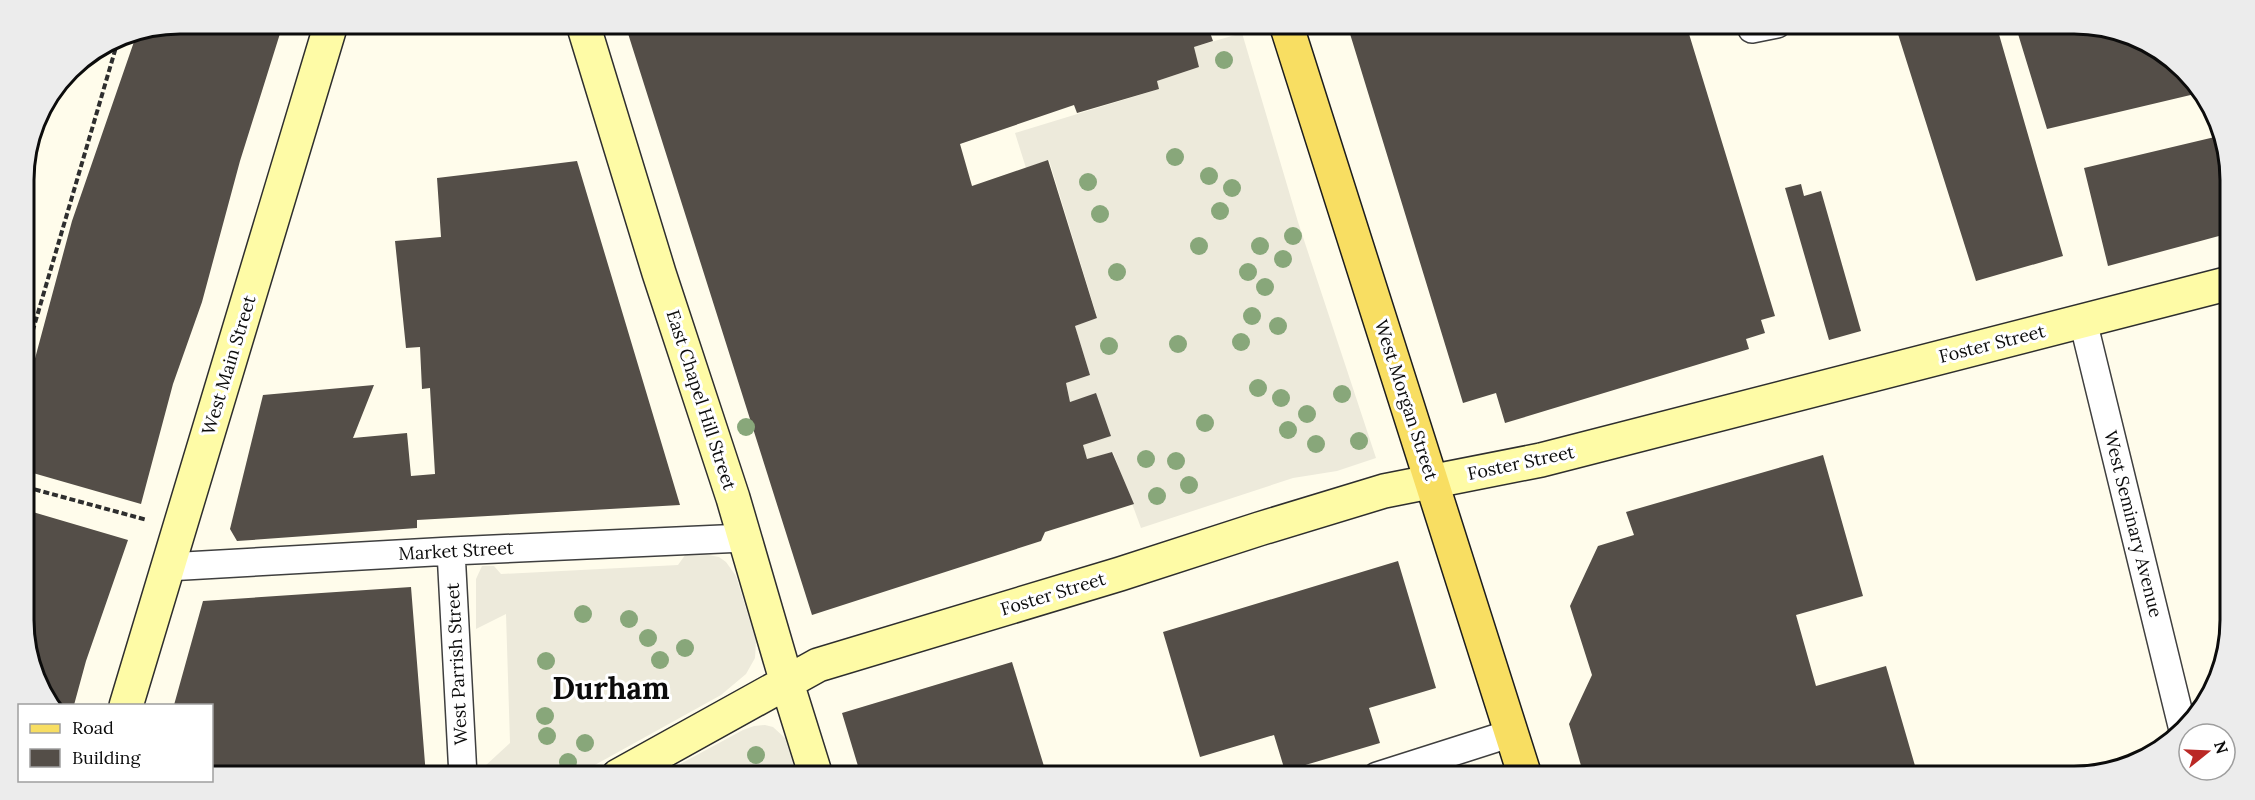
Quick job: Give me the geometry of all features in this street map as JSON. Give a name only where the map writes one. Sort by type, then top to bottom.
[{"type":"main road","name":"West Morgan Street","points":[[1289,34],[1522,765]]},
{"type":"street","name":"West Main Street","points":[[126,704],[328,34]]},
{"type":"street","name":"East Chapel Hill Street","points":[[586,34],[659,273],[733,498],[813,766]]},
{"type":"street","name":"Foster Street","points":[[637,766],[818,665],[1384,491],[1541,460],[2220,286]]},
{"type":"street","name":"West Seminary Avenue","points":[[2083,321],[2180,720]]},
{"type":"street","name":"Market Street","points":[[167,567],[744,538]]},
{"type":"street","name":"West Parrish Street","points":[[451,551],[463,766]]},
{"type":"street","points":[[1410,765],[1512,733]]},
{"type":"path","points":[[35,324],[115,51]]},
{"type":"path","points":[[34,489],[179,529]]},
{"type":"shaded area","points":[[1242,34],[1298,222],[1376,458],[1337,471],[1293,478],[1141,528],[1113,452],[1087,459],[1083,445],[1096,394],[1070,402],[1066,383],[1090,375],[1075,326],[1097,317],[1049,160],[1026,168],[1015,133],[1159,89],[1157,81],[1199,67],[1194,47]]},
{"type":"shaded area","points":[[688,551],[719,557],[726,562],[736,576],[756,641],[755,658],[746,674],[721,695],[593,766],[485,766],[510,743],[506,614],[476,629],[476,579],[482,566],[494,566],[501,574],[678,565]]},
{"type":"shaded area","points":[[754,726],[773,727],[785,738],[794,766],[677,766],[743,730]]},
{"type":"building","points":[[181,34],[280,34],[240,161],[202,302],[173,384],[141,504],[34,473],[35,360],[72,221],[134,43],[152,37]]},
{"type":"building","points":[[628,34],[1211,34],[1213,41],[1194,47],[1199,67],[1157,81],[1159,89],[1077,113],[1074,105],[960,144],[972,186],[1048,160],[1097,318],[1075,326],[1090,375],[1066,383],[1070,402],[1096,393],[1111,436],[1083,445],[1087,459],[1112,452],[1134,504],[1045,532],[1041,541],[812,615]]},
{"type":"building","points":[[1350,34],[1689,34],[1775,316],[1761,320],[1765,333],[1746,339],[1749,349],[1505,423],[1496,393],[1463,403]]},
{"type":"building","points":[[1898,34],[1999,34],[2063,256],[1976,281]]},
{"type":"building","points":[[2018,34],[2074,34],[2121,42],[2156,59],[2171,71],[2192,95],[2047,129]]},
{"type":"building","points":[[2214,137],[2219,162],[2220,236],[2108,266],[2084,168]]},
{"type":"building","points":[[577,161],[680,505],[417,520],[417,528],[237,541],[230,529],[263,395],[374,385],[353,438],[407,433],[411,476],[435,474],[430,388],[422,389],[420,347],[406,348],[395,241],[441,237],[437,178]]},
{"type":"building","points":[[1801,184],[1804,196],[1821,191],[1861,331],[1829,340],[1785,188]]},
{"type":"building","points":[[1823,455],[1863,596],[1796,615],[1816,686],[1886,666],[1915,765],[1581,765],[1569,724],[1592,675],[1570,606],[1598,546],[1634,535],[1626,512]]},
{"type":"building","points":[[34,512],[128,540],[86,661],[74,704],[61,704],[42,666],[37,648],[34,619]]},
{"type":"building","points":[[1398,561],[1436,688],[1369,708],[1380,743],[1304,765],[1283,765],[1274,735],[1200,757],[1163,632]]},
{"type":"building","points":[[411,587],[425,766],[213,766],[213,704],[174,704],[203,601]]},
{"type":"building","points":[[1012,662],[1044,766],[858,766],[842,713]]},
{"type":"district","name":"Durham","points":[[611,689]]}]
